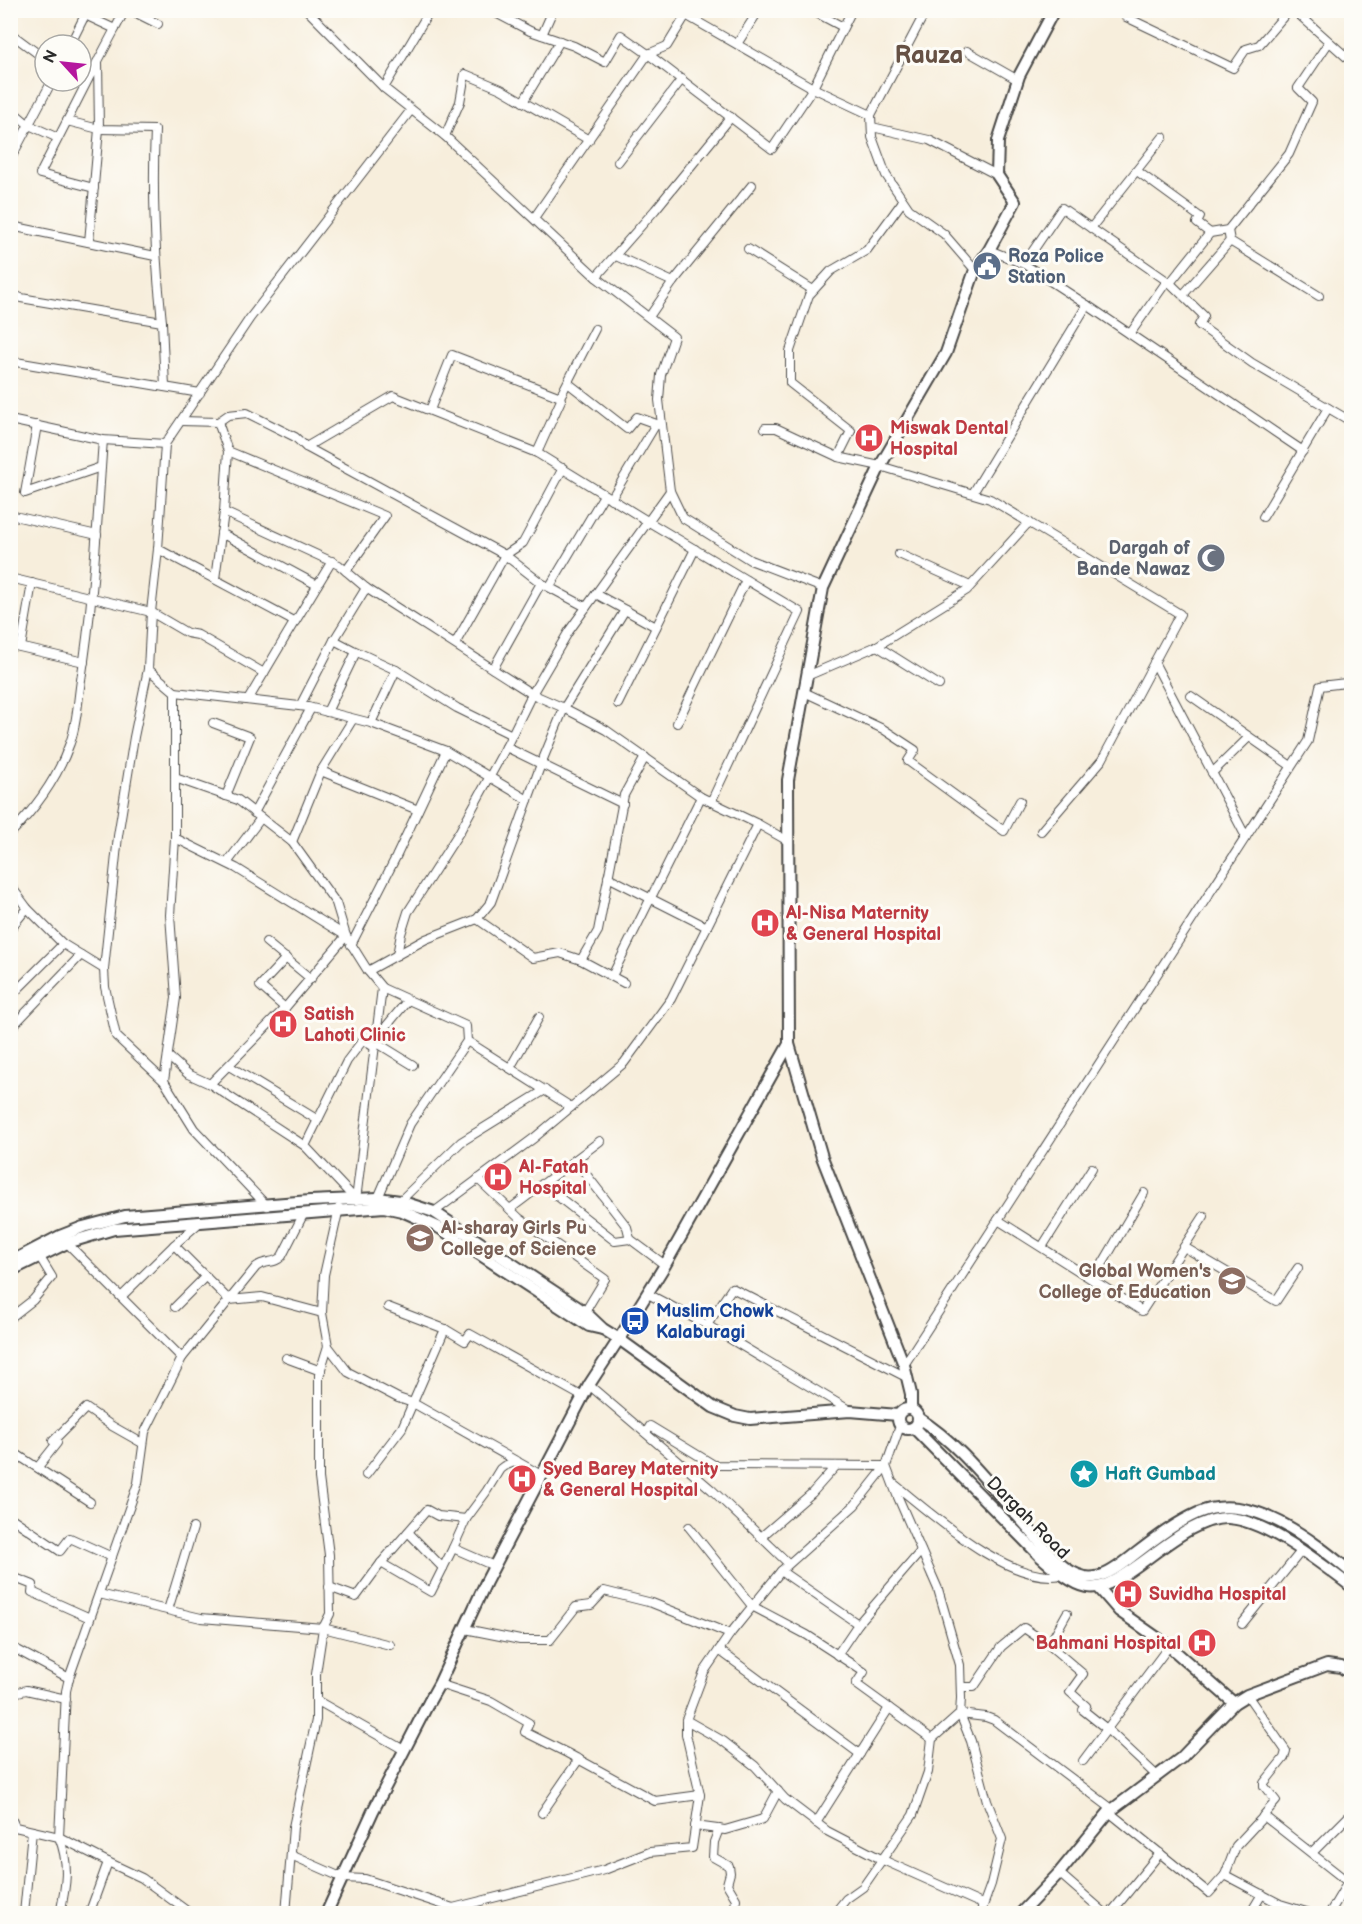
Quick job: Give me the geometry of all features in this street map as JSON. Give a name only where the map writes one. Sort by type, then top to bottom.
[{"type":"main road","points":[[899,1420],[904,1429],[914,1418],[908,1378],[822,1157],[789,1044],[788,780],[824,588],[880,466],[946,353],[975,270],[989,250],[1015,202],[997,176],[998,141],[1018,80],[1054,10]]},
{"type":"main road","points":[[326,1914],[373,1811],[439,1684],[494,1566],[583,1397],[665,1265],[789,1044]]},
{"type":"main road","points":[[10,1271],[60,1236],[83,1227],[125,1216],[340,1199],[378,1198],[400,1201],[434,1212],[585,1312],[603,1329],[713,1407],[750,1419],[850,1411],[899,1420]]},
{"type":"main road","points":[[10,1262],[114,1229],[303,1215],[377,1206],[415,1216],[438,1227],[589,1326],[603,1329]]},
{"type":"main road","points":[[899,1420],[906,1409],[914,1418]]},
{"type":"main road","name":"Dargah Road","points":[[914,1418],[933,1428],[959,1451],[1042,1546],[1062,1565],[1077,1574],[1101,1576],[1120,1566],[1175,1525],[1199,1512],[1222,1509],[1254,1512],[1293,1530],[1318,1545],[1352,1573]]},
{"type":"main road","name":"Dargah Road","points":[[914,1418],[1041,1557],[1061,1575],[1086,1587],[1099,1588]]},
{"type":"main road","points":[[1234,1703],[1169,1646],[1119,1611],[1099,1588],[1129,1571],[1195,1526],[1209,1520],[1229,1518],[1262,1527],[1302,1550],[1352,1587]]},
{"type":"main road","points":[[1020,1914],[1110,1811],[1181,1758],[1234,1703],[1247,1695],[1327,1665],[1341,1667],[1352,1674]]},
{"type":"street","points":[[94,188],[40,174],[125,10]]},
{"type":"street","points":[[130,10],[158,24]]},
{"type":"street","points":[[307,10],[384,88],[445,136],[596,277],[674,337],[659,384],[659,425],[670,491],[683,518],[750,560],[824,588]]},
{"type":"street","points":[[384,88],[430,10]]},
{"type":"street","points":[[490,10],[530,31],[574,46],[606,63],[621,35],[772,149],[813,88],[852,10]]},
{"type":"street","points":[[542,35],[553,10]]},
{"type":"street","points":[[677,10],[688,13],[813,88],[871,115]]},
{"type":"street","points":[[737,44],[759,10]]},
{"type":"street","points":[[811,10],[843,27]]},
{"type":"street","points":[[928,10],[871,115],[872,137],[886,176],[909,209],[944,234],[975,270]]},
{"type":"street","points":[[1126,17],[1233,68],[1246,49],[1259,45],[1289,10]]},
{"type":"street","points":[[1294,10],[1352,62]]},
{"type":"street","points":[[74,33],[82,13],[115,29]]},
{"type":"street","points":[[534,218],[648,54],[667,46],[688,13]]},
{"type":"street","points":[[10,33],[33,50]]},
{"type":"street","points":[[523,102],[560,41]]},
{"type":"street","points":[[1130,334],[1210,233],[1228,230],[1289,154],[1312,102],[1298,88],[1329,42]]},
{"type":"street","points":[[968,51],[1018,80]]},
{"type":"street","points":[[89,242],[99,129],[98,61]]},
{"type":"street","points":[[445,136],[460,102],[465,74],[501,89],[589,140]]},
{"type":"street","points":[[618,162],[682,80]]},
{"type":"street","points":[[12,155],[45,93]]},
{"type":"street","points":[[10,109],[29,125],[58,138]]},
{"type":"street","points":[[267,1206],[194,1129],[164,1082],[116,1036],[105,987],[104,969],[118,836],[148,669],[165,444],[250,318],[411,110]]},
{"type":"street","points":[[596,277],[731,117]]},
{"type":"street","points":[[67,121],[99,129],[155,130],[152,184],[165,387]]},
{"type":"street","points":[[872,127],[929,140],[997,176]]},
{"type":"street","points":[[1091,228],[1163,137]]},
{"type":"street","points":[[1137,171],[1200,217],[1197,223],[1210,233]]},
{"type":"street","points":[[649,317],[673,282],[752,185]]},
{"type":"street","points":[[838,456],[851,431],[790,384],[790,351],[808,295],[831,271],[867,250],[903,201]]},
{"type":"street","points":[[1024,264],[1062,208],[1169,282],[1204,316],[1199,325],[1252,363],[1352,422]]},
{"type":"street","points":[[10,224],[155,256]]},
{"type":"street","points":[[1228,230],[1230,241],[1319,296]]},
{"type":"street","points":[[1183,295],[1230,241]]},
{"type":"street","points":[[748,249],[813,290]]},
{"type":"street","points":[[989,250],[1024,264],[1303,451]]},
{"type":"street","points":[[616,256],[673,282]]},
{"type":"street","points":[[10,292],[21,298],[162,322]]},
{"type":"street","points":[[973,493],[1087,305]]},
{"type":"street","points":[[537,453],[561,400],[560,397],[595,329]]},
{"type":"street","points":[[430,410],[452,354],[560,397]]},
{"type":"street","points":[[10,361],[200,393]]},
{"type":"street","points":[[568,383],[627,429],[637,417],[659,425]]},
{"type":"street","points":[[306,447],[393,396],[537,453],[800,612],[711,802]]},
{"type":"street","points":[[1263,517],[1328,408]]},
{"type":"street","points":[[181,421],[218,422],[228,415],[247,413],[295,437],[306,447],[505,555],[541,583],[586,607]]},
{"type":"street","points":[[10,420],[103,440],[165,444]]},
{"type":"street","points":[[215,579],[224,512],[228,451],[218,422]]},
{"type":"street","points":[[37,425],[25,492],[101,467]]},
{"type":"street","points":[[550,586],[607,497],[659,425]]},
{"type":"street","points":[[765,428],[776,428],[838,456],[880,466],[990,499],[1180,614],[1102,760],[1041,831]]},
{"type":"street","points":[[10,834],[53,781],[71,741],[84,662],[91,597],[103,440]]},
{"type":"street","points":[[228,451],[385,516],[346,571]]},
{"type":"street","points":[[455,644],[505,555],[523,543],[563,468]]},
{"type":"street","points":[[397,955],[408,912],[460,831],[532,694],[569,631],[670,491]]},
{"type":"street","points":[[224,512],[332,561],[366,588],[532,694],[606,730],[700,797],[788,841]]},
{"type":"street","points":[[10,514],[97,535]]},
{"type":"street","points":[[807,676],[877,646],[967,590],[1029,522]]},
{"type":"street","points":[[221,533],[317,585]]},
{"type":"street","points":[[158,549],[295,622],[296,619]]},
{"type":"street","points":[[618,704],[695,549]]},
{"type":"street","points":[[899,554],[970,586]]},
{"type":"street","points":[[248,700],[332,561]]},
{"type":"street","points":[[10,578],[151,612],[187,633],[198,635],[264,673]]},
{"type":"street","points":[[677,723],[746,580]]},
{"type":"street","points":[[493,669],[541,583]]},
{"type":"street","points":[[21,647],[32,584]]},
{"type":"street","points":[[300,706],[334,640],[366,588]]},
{"type":"street","points":[[596,594],[656,627]]},
{"type":"street","points":[[368,971],[426,939],[477,919],[491,903],[541,764],[564,708],[625,610]]},
{"type":"street","points":[[334,640],[396,670],[457,708],[512,735]]},
{"type":"street","points":[[11,645],[84,662]]},
{"type":"street","points":[[877,646],[939,685]]},
{"type":"street","points":[[327,712],[356,652]]},
{"type":"street","points":[[1154,662],[1246,837]]},
{"type":"street","points":[[148,669],[175,692],[300,706],[371,723],[446,751],[528,800]]},
{"type":"street","points":[[371,723],[396,670]]},
{"type":"street","points":[[904,1365],[1308,741],[1320,686],[1346,683],[1352,686]]},
{"type":"street","points":[[164,1082],[176,998],[170,915],[175,838],[175,692]]},
{"type":"street","points":[[804,692],[883,729],[915,750],[908,761],[1004,831],[1020,801]]},
{"type":"street","points":[[1191,696],[1291,766]]},
{"type":"street","points":[[227,863],[258,815],[311,708]]},
{"type":"street","points":[[292,842],[321,771],[353,719]]},
{"type":"street","points":[[213,723],[250,736],[226,796]]},
{"type":"street","points":[[1212,774],[1249,737]]},
{"type":"street","points":[[506,747],[622,804]]},
{"type":"street","points":[[351,945],[446,751]]},
{"type":"street","points":[[581,960],[598,931],[624,795],[645,757]]},
{"type":"street","points":[[321,771],[418,810]]},
{"type":"street","points":[[175,778],[238,800],[292,842],[336,903],[346,936],[368,971],[382,988],[466,1026],[467,1041],[410,1124],[378,1198]]},
{"type":"street","points":[[612,976],[700,797]]},
{"type":"street","points":[[434,1212],[534,1138],[624,1063],[671,999],[758,824]]},
{"type":"street","points":[[175,838],[227,863],[346,936]]},
{"type":"street","points":[[608,878],[707,927]]},
{"type":"street","points":[[10,885],[27,908],[63,944],[104,969]]},
{"type":"street","points":[[10,929],[27,908]]},
{"type":"street","points":[[477,919],[533,958],[560,953],[581,960],[624,983]]},
{"type":"street","points":[[210,1084],[285,1008],[346,936]]},
{"type":"street","points":[[266,942],[311,979]]},
{"type":"street","points":[[10,997],[63,944]]},
{"type":"street","points":[[10,1029],[81,955]]},
{"type":"street","points":[[285,1008],[260,986],[286,958]]},
{"type":"street","points":[[356,1200],[382,988]]},
{"type":"street","points":[[374,1044],[408,1000]]},
{"type":"street","points":[[510,1068],[539,1017]]},
{"type":"street","points":[[305,1146],[347,1061],[363,1040],[413,1065]]},
{"type":"street","points":[[467,1041],[571,1107]]},
{"type":"street","points":[[168,1056],[188,1074],[210,1084],[305,1146],[356,1200]]},
{"type":"street","points":[[229,1066],[318,1120]]},
{"type":"street","points":[[400,1201],[461,1142],[545,1090]]},
{"type":"street","points":[[510,1209],[600,1141]]},
{"type":"street","points":[[574,1160],[627,1227],[630,1239],[665,1265]]},
{"type":"street","points":[[1042,1247],[1092,1168]]},
{"type":"street","points":[[478,1179],[519,1218],[605,1279],[585,1312]]},
{"type":"street","points":[[542,1184],[615,1241],[630,1239]]},
{"type":"street","points":[[1093,1280],[1144,1193]]},
{"type":"street","points":[[286,1914],[293,1827],[316,1720],[316,1674],[323,1628],[330,1614],[328,1555],[319,1479],[321,1371],[328,1346],[322,1313],[324,1275],[340,1199]]},
{"type":"street","points":[[60,1914],[67,1864],[59,1837],[69,1678],[138,1483],[145,1432],[182,1359],[260,1264],[278,1261],[303,1215]]},
{"type":"street","points":[[998,1220],[1142,1311],[1204,1216]]},
{"type":"street","points":[[121,1298],[199,1223]]},
{"type":"street","points":[[67,1243],[182,1359]]},
{"type":"street","points":[[174,1245],[230,1300]]},
{"type":"street","points":[[1184,1247],[1276,1301],[1298,1268]]},
{"type":"street","points":[[10,1318],[33,1300],[52,1277],[37,1253]]},
{"type":"street","points":[[175,1307],[206,1276]]},
{"type":"street","points":[[707,1325],[732,1288],[908,1378]]},
{"type":"street","points":[[648,1294],[707,1325],[850,1411]]},
{"type":"street","points":[[230,1300],[262,1297],[322,1313]]},
{"type":"street","points":[[388,1307],[445,1329],[465,1341],[470,1334],[583,1397]]},
{"type":"street","points":[[366,1475],[396,1439],[445,1329]]},
{"type":"street","points":[[328,1346],[348,1372],[398,1398],[413,1403],[543,1476]]},
{"type":"street","points":[[286,1358],[321,1371]]},
{"type":"street","points":[[590,1385],[712,1490],[788,1563]]},
{"type":"street","points":[[38,1467],[57,1443],[53,1441],[86,1408],[142,1443]]},
{"type":"street","points":[[291,1855],[343,1878],[364,1879],[453,1908],[604,1870],[650,1852],[692,1848],[700,1795],[686,1734],[686,1720],[704,1672],[730,1634],[788,1563],[855,1505],[886,1466],[899,1420]]},
{"type":"street","points":[[645,1433],[650,1426],[714,1465],[886,1466]]},
{"type":"street","points":[[10,1450],[90,1502]]},
{"type":"street","points":[[381,1563],[431,1592],[466,1519],[500,1469],[517,1461]]},
{"type":"street","points":[[760,1537],[812,1493],[836,1466]]},
{"type":"street","points":[[886,1466],[941,1600],[960,1665],[960,1714],[971,1741],[987,1801],[1002,1839],[991,1884],[980,1914]]},
{"type":"street","points":[[892,1483],[988,1555],[1021,1570],[1050,1577],[1061,1575]]},
{"type":"street","points":[[329,1587],[356,1597],[381,1563],[427,1510],[438,1516],[466,1519]]},
{"type":"street","points":[[10,1517],[60,1551],[70,1538],[112,1557]]},
{"type":"street","points":[[689,1527],[753,1606],[807,1635],[864,1672],[856,1684],[932,1739]]},
{"type":"street","points":[[168,1610],[193,1528]]},
{"type":"street","points":[[408,1532],[443,1568]]},
{"type":"street","points":[[453,1548],[494,1566]]},
{"type":"street","points":[[1242,1624],[1302,1550]]},
{"type":"street","points":[[837,1654],[858,1624],[921,1551]]},
{"type":"street","points":[[781,1571],[858,1624]]},
{"type":"street","points":[[10,1575],[33,1585],[32,1592],[90,1618]]},
{"type":"street","points":[[465,1629],[520,1640],[549,1640],[576,1607],[591,1605],[604,1591],[652,1602],[730,1634]]},
{"type":"street","points":[[99,1594],[201,1618],[323,1628],[390,1645]]},
{"type":"street","points":[[1048,1645],[1067,1613]]},
{"type":"street","points":[[960,1687],[974,1687],[1001,1647],[1024,1628],[1083,1674],[1070,1692],[1086,1706],[1083,1710],[1156,1775]]},
{"type":"street","points":[[10,1646],[69,1678]]},
{"type":"street","points":[[1083,1761],[1169,1646]]},
{"type":"street","points":[[719,1650],[860,1754]]},
{"type":"street","points":[[439,1684],[491,1701],[529,1723],[525,1732],[655,1801],[700,1795]]},
{"type":"street","points":[[10,1694],[26,1690],[66,1699]]},
{"type":"street","points":[[834,1914],[846,1899],[863,1887],[916,1808],[928,1772],[932,1739],[960,1714],[994,1720],[1110,1811],[1209,1893],[1225,1875],[1236,1846],[1276,1801],[1264,1783],[1284,1758],[1286,1751],[1247,1695]]},
{"type":"street","points":[[316,1700],[404,1750]]},
{"type":"street","points":[[816,1823],[889,1708]]},
{"type":"street","points":[[686,1720],[723,1741],[754,1766],[778,1791],[827,1831],[883,1860],[982,1904]]},
{"type":"street","points":[[542,1814],[579,1759]]},
{"type":"street","points":[[695,1826],[725,1830],[763,1819],[778,1791]]},
{"type":"street","points":[[1312,1853],[1352,1813]]},
{"type":"street","points":[[10,1815],[15,1827],[59,1837],[142,1878],[191,1914]]},
{"type":"street","points":[[1263,1816],[1350,1880],[1329,1914]]},
{"type":"street","points":[[719,1829],[714,1842],[713,1857],[729,1866],[727,1884],[736,1899],[734,1914]]},
{"type":"street","points":[[24,1914],[32,1831]]},
{"type":"street","points":[[1110,1914],[1160,1852]]},
{"type":"street","points":[[89,1914],[108,1862]]},
{"type":"street","points":[[1059,1872],[1106,1914]]},
{"type":"street","points":[[1225,1875],[1280,1904],[1313,1914]]},
{"type":"street","points":[[1250,1914],[1262,1894]]},
{"type":"street","points":[[438,1914],[443,1905]]},
{"type":"place","name":"Roza Police Station","points":[[987,266]]},
{"type":"place","name":"Miswak Dental Hospital","points":[[869,438]]},
{"type":"place","name":"Dargah of Bande Nawaz","points":[[1211,558]]},
{"type":"place","name":"Al-Nisa Maternity & General Hospital","points":[[765,923]]},
{"type":"place","name":"Satish Lahoti Clinic","points":[[283,1024]]},
{"type":"place","name":"Al-Fatah Hospital","points":[[498,1177]]},
{"type":"place","name":"Al-sharay Girls Pu College of Science","points":[[420,1238]]},
{"type":"place","name":"Global Women's College of Education","points":[[1232,1281]]},
{"type":"place","name":"Muslim Chowk Kalaburagi","points":[[635,1321]]},
{"type":"place","name":"Haft Gumbad","points":[[1084,1474]]},
{"type":"place","name":"Syed Barey Maternity & General Hospital","points":[[522,1479]]},
{"type":"place","name":"Suvidha Hospital","points":[[1128,1594]]},
{"type":"place","name":"Bahmani Hospital","points":[[1202,1643]]},
{"type":"district","name":"Rauza","points":[[929,55]]}]
